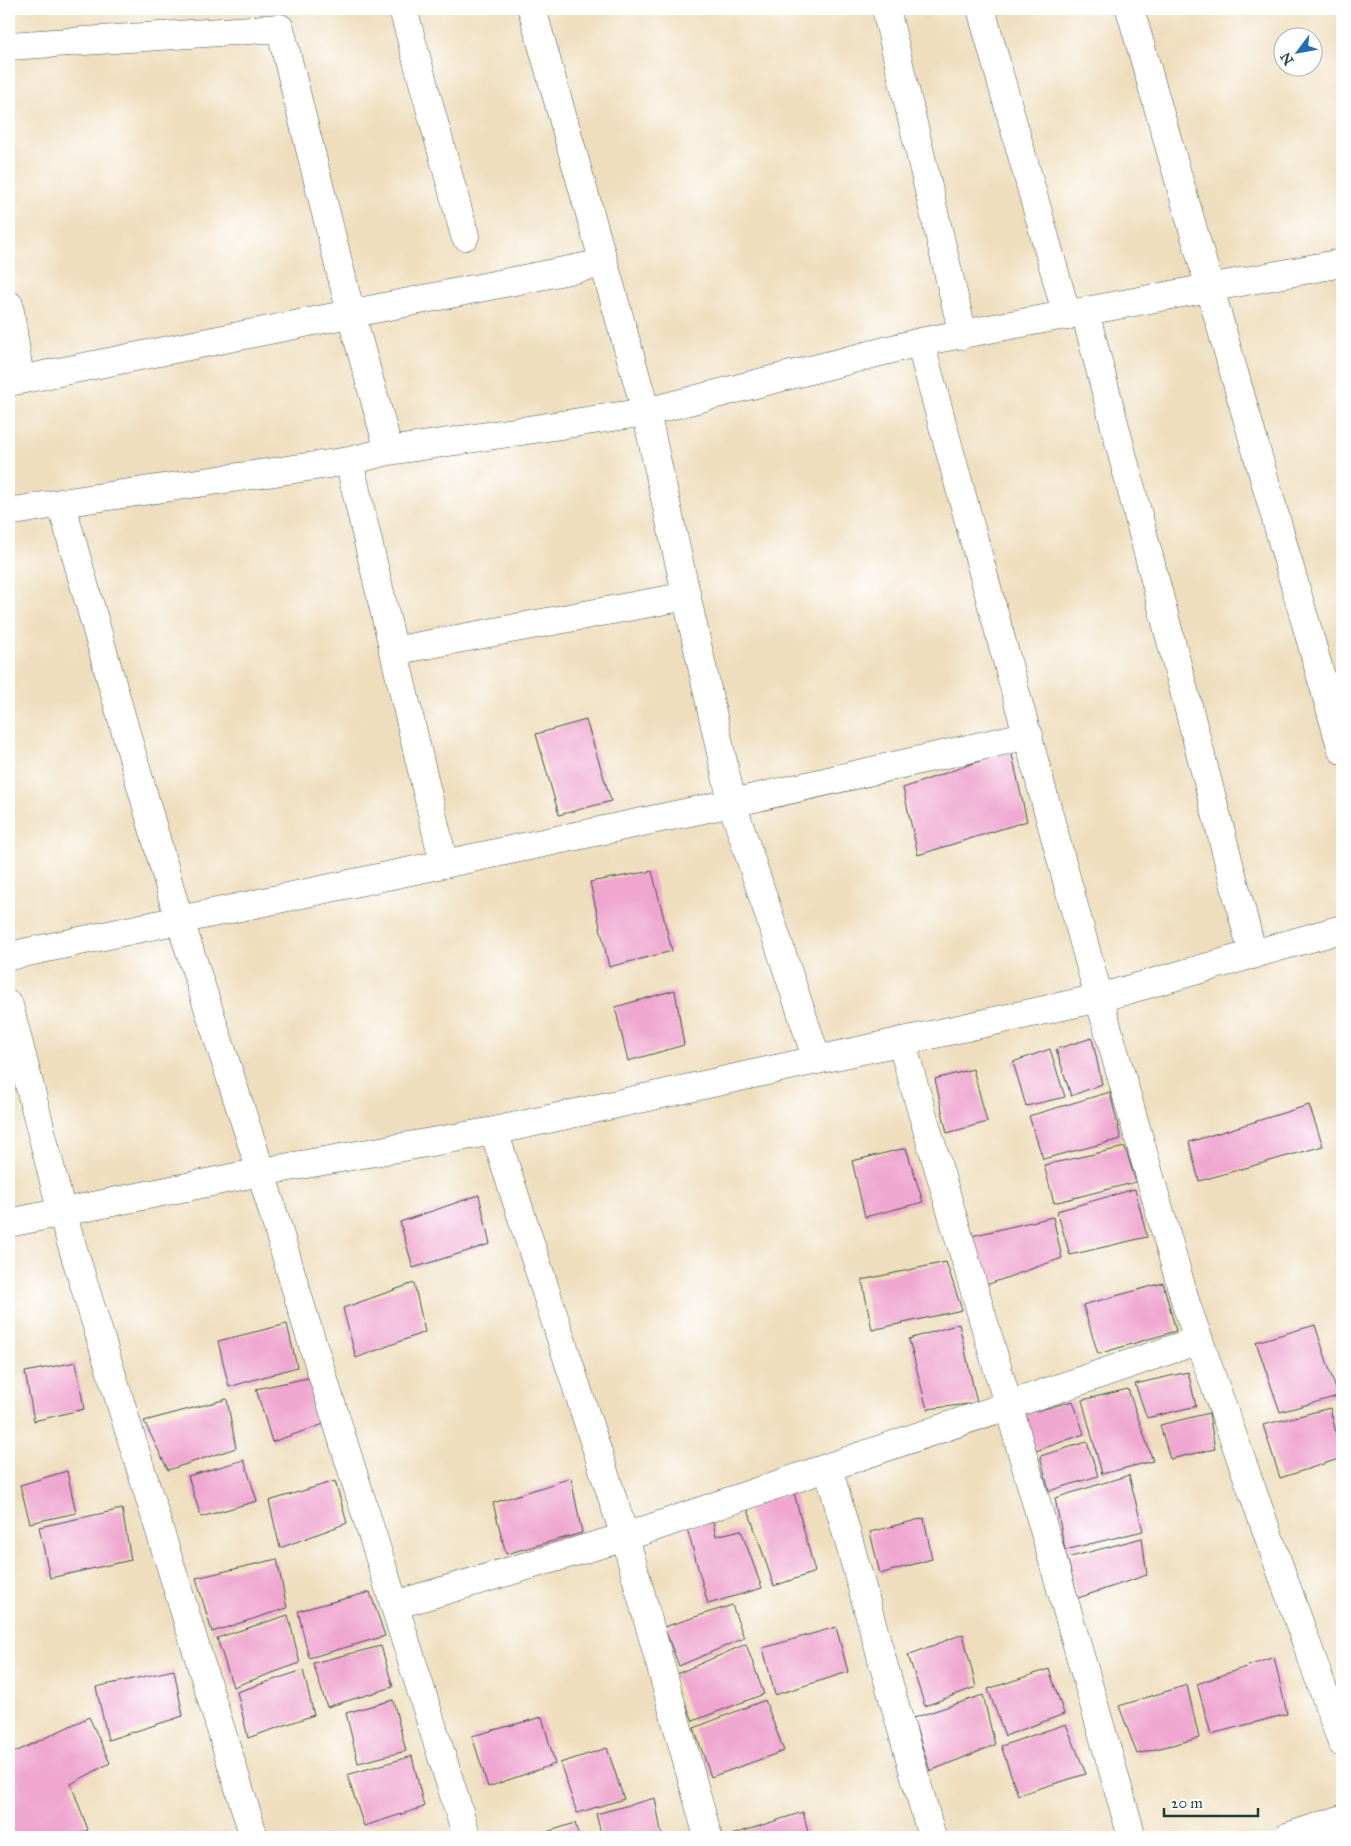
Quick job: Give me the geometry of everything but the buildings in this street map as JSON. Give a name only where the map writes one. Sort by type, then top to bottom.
[{"type":"street","points":[[403,9],[465,236]]},
{"type":"street","points":[[532,9],[646,412],[732,803],[817,1060]]},
{"type":"street","points":[[886,9],[963,335]]},
{"type":"street","points":[[981,9],[1076,314],[1253,954]]},
{"type":"street","points":[[1130,9],[1342,750]]},
{"type":"street","points":[[9,46],[280,28],[351,314],[389,451]]},
{"type":"street","points":[[9,305],[15,380],[604,263]]},
{"type":"street","points":[[9,512],[349,461],[389,451],[646,412],[920,342],[1342,263]]},
{"type":"street","points":[[920,342],[1029,735],[1099,998],[1184,1298],[1342,1743]]},
{"type":"street","points":[[349,461],[444,864]]},
{"type":"street","points":[[61,503],[180,919],[261,1172],[467,1837]]},
{"type":"street","points":[[393,651],[687,596]]},
{"type":"street","points":[[9,956],[732,803],[1029,735]]},
{"type":"street","points":[[9,1223],[261,1172],[494,1131],[1099,998],[1342,929]]},
{"type":"street","points":[[9,1005],[62,1213],[254,1837]]},
{"type":"street","points":[[901,1041],[1008,1404],[1132,1837]]},
{"type":"street","points":[[494,1131],[625,1537],[708,1837]]},
{"type":"street","points":[[394,1605],[625,1537],[1199,1340]]},
{"type":"street","points":[[828,1467],[932,1837]]},
{"type":"street","points":[[1287,1837],[1342,1819]]}]
